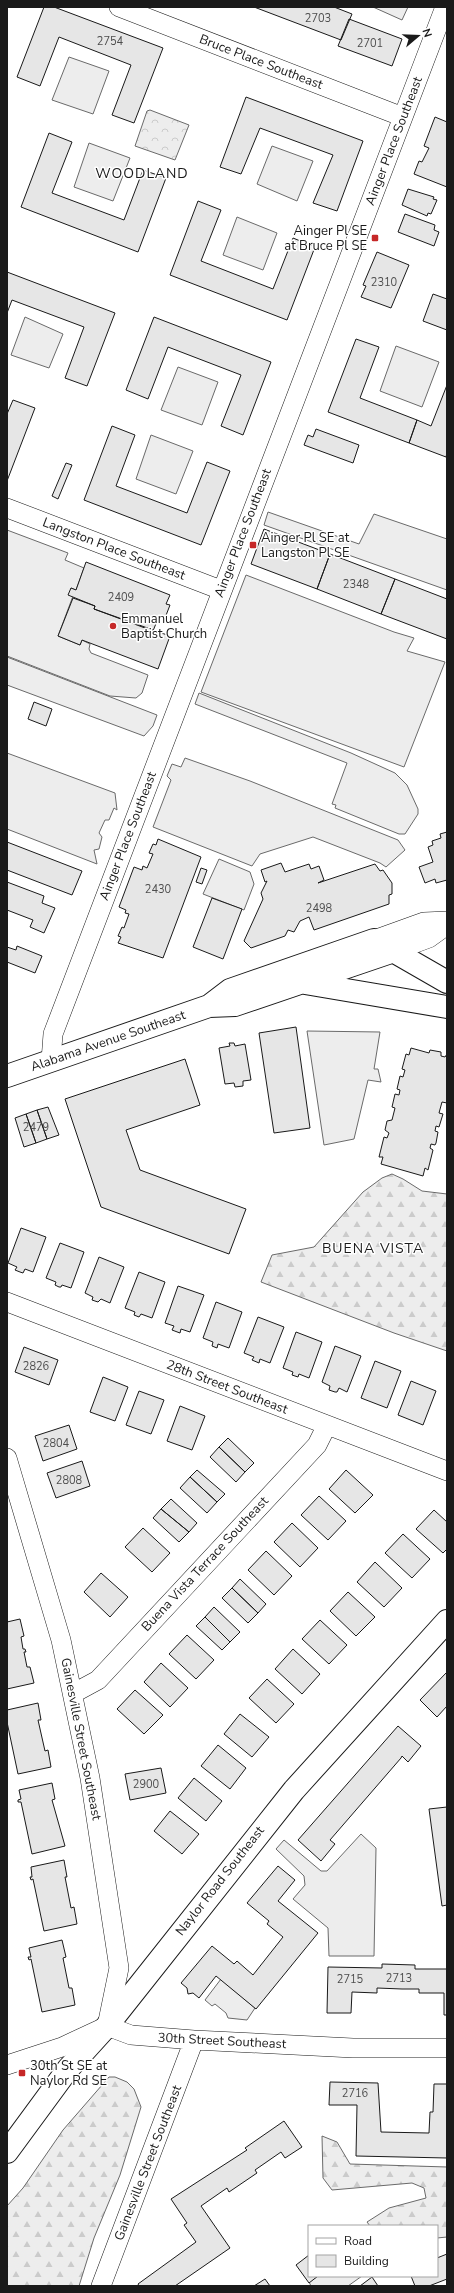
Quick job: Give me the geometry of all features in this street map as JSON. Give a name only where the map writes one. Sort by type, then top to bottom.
[{"type":"main road","name":"Alabama Avenue Southeast","points":[[7,1076],[209,1006],[230,990],[374,940]]},
{"type":"main road","points":[[374,940],[447,982]]},
{"type":"main road","name":"Alabama Avenue Southeast","points":[[209,1006],[235,1006],[394,951]]},
{"type":"main road","name":"Alabama Avenue Southeast","points":[[302,983],[447,1007]]},
{"type":"main road","name":"Naylor Road Southeast","points":[[7,2152],[68,2070],[107,2026],[294,1790],[447,1621]]},
{"type":"street","name":"Bruce Place Southeast","points":[[119,7],[403,117]]},
{"type":"street","name":"Ainger Place Southeast","points":[[51,1061],[53,1034],[444,7]]},
{"type":"street","name":"Langston Place Southeast","points":[[7,508],[221,590]]},
{"type":"street","points":[[374,940],[424,922],[447,921]]},
{"type":"street","points":[[394,951],[429,938],[447,925]]},
{"type":"street","name":"28th Street Southeast","points":[[7,1302],[447,1471]]},
{"type":"street","name":"Buena Vista Terrace Southeast","points":[[74,1693],[98,1680],[317,1445],[327,1425]]},
{"type":"street","name":"Gainesville Street Southeast","points":[[7,1458],[40,1565],[74,1693],[97,1817],[119,1968],[107,2026]]},
{"type":"street","points":[[7,2065],[62,2047],[107,2026]]},
{"type":"street","name":"30th Street Southeast","points":[[107,2026],[130,2036],[353,2048],[447,2048]]},
{"type":"street","name":"Gainesville Street Southeast","points":[[101,2286],[194,2040]]},
{"type":"green space","points":[[150,110],[189,125],[175,160],[135,146],[147,111]]},
{"type":"green space","points":[[392,1174],[422,1191],[447,1194],[447,1351],[394,1333],[261,1282],[272,1255],[314,1247],[363,1192],[382,1178]]},
{"type":"green space","points":[[109,2077],[115,2077],[127,2082],[134,2089],[141,2107],[120,2175],[94,2238],[79,2286],[7,2286],[7,2206],[23,2188],[63,2130]]},
{"type":"green space","points":[[322,2136],[337,2142],[350,2164],[447,2167],[447,2237],[438,2238],[438,2225],[369,2225],[367,2222],[389,2208],[426,2198],[424,2188],[412,2183],[332,2190],[323,2178]]},
{"type":"shaded area","points":[[373,7],[408,7],[402,20]]},
{"type":"shaded area","points":[[69,57],[109,71],[93,114],[52,100]]},
{"type":"shaded area","points":[[89,143],[130,158],[113,201],[74,187]]},
{"type":"shaded area","points":[[272,146],[313,161],[297,201],[257,184]]},
{"type":"shaded area","points":[[237,217],[277,233],[263,270],[223,255]]},
{"type":"shaded area","points":[[25,317],[63,334],[49,368],[11,355]]},
{"type":"shaded area","points":[[396,346],[439,362],[422,407],[380,391]]},
{"type":"shaded area","points":[[178,367],[218,382],[202,425],[161,410]]},
{"type":"shaded area","points":[[151,435],[193,451],[176,494],[136,479]]},
{"type":"shaded area","points":[[268,512],[359,544],[374,514],[447,539],[447,590],[264,525]]},
{"type":"shaded area","points":[[7,530],[68,553],[65,560],[84,568],[76,590],[71,588],[73,596],[58,636],[80,645],[82,640],[90,644],[89,649],[91,653],[148,675],[142,693],[136,698],[110,696],[7,656]]},
{"type":"shaded area","points":[[246,575],[394,632],[414,638],[407,651],[445,662],[404,767],[201,692]]},
{"type":"shaded area","points":[[7,657],[157,715],[153,726],[144,736],[7,685]]},
{"type":"shaded area","points":[[199,693],[351,753],[395,773],[407,785],[418,809],[418,814],[405,834],[399,834],[335,808],[336,805],[332,804],[347,763],[195,704]]},
{"type":"shaded area","points":[[7,753],[115,793],[117,810],[114,808],[109,820],[105,820],[99,833],[102,837],[99,849],[94,850],[97,864],[7,829]]},
{"type":"shaded area","points":[[185,758],[250,781],[398,840],[405,850],[386,867],[380,863],[313,837],[260,854],[252,866],[153,827],[171,780],[167,776],[172,764],[181,767]]},
{"type":"shaded area","points":[[219,859],[250,872],[254,884],[244,910],[203,894]]},
{"type":"shaded area","points":[[307,1031],[380,1032],[374,1069],[378,1069],[381,1082],[368,1080],[354,1139],[324,1145]]},
{"type":"shaded area","points":[[361,1834],[376,1848],[374,1956],[329,1956],[328,1928],[293,1899],[305,1885],[304,1876],[276,1849],[284,1840],[321,1871],[327,1871]]},
{"type":"shaded area","points":[[221,1979],[255,2008],[247,2020],[228,2018],[226,2013],[215,2004],[212,2006],[205,2000]]},
{"type":"shaded area","points":[[316,2277],[361,2277],[348,2286],[311,2286],[309,2282]]},
{"type":"building","points":[[44,7],[54,7],[163,48],[134,123],[112,115],[131,65],[59,37],[40,86],[17,77]]},
{"type":"building","points":[[254,7],[334,7],[352,14],[341,40]]},
{"type":"building","points":[[349,19],[402,39],[392,66],[338,46]]},
{"type":"building","points":[[246,97],[363,141],[337,211],[313,203],[333,155],[260,128],[241,174],[220,167]]},
{"type":"building","points":[[435,117],[447,122],[447,187],[414,174],[419,161],[422,162],[429,148],[424,146]]},
{"type":"building","points":[[49,133],[72,142],[52,193],[124,220],[143,170],[166,178],[138,252],[21,207]]},
{"type":"building","points":[[408,189],[434,197],[433,199],[437,200],[431,214],[428,213],[427,216],[402,205]]},
{"type":"building","points":[[198,201],[221,210],[201,261],[273,289],[293,238],[315,247],[287,320],[170,275]]},
{"type":"building","points":[[405,214],[435,225],[434,230],[439,232],[434,246],[398,232]]},
{"type":"building","points":[[377,252],[409,265],[391,308],[361,297],[366,286],[363,285]]},
{"type":"building","points":[[7,272],[115,313],[87,386],[65,378],[84,327],[12,300],[7,313]]},
{"type":"building","points":[[433,294],[447,299],[447,330],[423,321]]},
{"type":"building","points":[[154,317],[271,362],[243,435],[221,426],[241,375],[168,347],[148,399],[126,390]]},
{"type":"building","points":[[356,339],[379,347],[360,398],[417,420],[409,443],[328,412]]},
{"type":"building","points":[[447,385],[446,457],[409,443],[417,420],[431,426]]},
{"type":"building","points":[[13,400],[35,408],[7,481],[7,414]]},
{"type":"building","points":[[112,426],[135,435],[116,486],[187,513],[207,462],[230,471],[201,545],[84,500]]},
{"type":"building","points":[[316,429],[359,445],[353,463],[304,445],[308,435],[313,437]]},
{"type":"building","points":[[66,463],[72,465],[58,499],[52,496]]},
{"type":"building","points":[[264,529],[330,554],[317,589],[251,564]]},
{"type":"building","points":[[330,554],[395,579],[381,614],[317,589]]},
{"type":"building","points":[[86,562],[170,595],[166,604],[170,605],[165,618],[159,616],[153,631],[94,609],[95,606],[68,595],[71,588],[76,590]]},
{"type":"building","points":[[395,579],[447,599],[447,639],[381,614]]},
{"type":"building","points":[[73,598],[95,606],[94,609],[170,636],[158,669],[82,640],[80,645],[58,636]]},
{"type":"building","points":[[34,702],[52,709],[46,726],[28,719]]},
{"type":"building","points":[[447,832],[447,880],[436,883],[435,879],[425,883],[419,867],[433,862],[428,847],[433,845],[432,841],[441,838],[440,834]]},
{"type":"building","points":[[158,839],[201,857],[163,958],[118,943],[121,937],[118,936],[122,927],[124,928],[129,914],[125,913],[126,910],[119,907],[134,867],[142,870],[143,866],[147,868],[153,854],[149,853],[153,844],[156,845]]},
{"type":"building","points":[[7,842],[82,871],[72,895],[7,870]]},
{"type":"building","points":[[281,863],[285,872],[309,864],[311,869],[319,866],[324,880],[318,883],[375,864],[380,871],[383,870],[392,883],[392,894],[389,895],[389,904],[314,930],[309,917],[300,921],[294,932],[288,930],[285,936],[251,948],[244,941],[263,899],[261,893],[267,881],[265,882],[261,870]]},
{"type":"building","points":[[201,868],[207,870],[202,884],[196,882]]},
{"type":"building","points":[[7,882],[44,896],[42,903],[55,908],[44,933],[30,927],[33,920],[7,910]]},
{"type":"building","points":[[212,898],[242,909],[223,959],[193,947]]},
{"type":"building","points":[[17,946],[42,956],[35,973],[7,962],[7,947],[16,950]]},
{"type":"building","points":[[296,1027],[310,1128],[274,1133],[259,1033]]},
{"type":"building","points":[[229,1043],[234,1043],[235,1046],[245,1044],[251,1080],[243,1081],[243,1086],[235,1087],[234,1083],[225,1084],[219,1048],[230,1046]]},
{"type":"building","points":[[411,1048],[429,1053],[430,1050],[441,1052],[441,1056],[445,1057],[447,1054],[447,1103],[442,1102],[439,1113],[443,1114],[439,1127],[436,1126],[435,1131],[438,1132],[436,1143],[435,1145],[431,1144],[430,1148],[433,1150],[428,1170],[425,1168],[423,1176],[381,1164],[383,1157],[379,1157],[384,1137],[387,1138],[389,1133],[385,1130],[387,1121],[392,1120],[395,1108],[392,1107],[395,1094],[399,1095],[400,1090],[397,1089],[400,1076],[403,1077],[405,1070],[402,1069],[406,1054],[409,1055]]},
{"type":"building","points":[[185,1059],[200,1105],[126,1130],[140,1170],[246,1209],[229,1254],[101,1207],[65,1099]]},
{"type":"building","points":[[48,1107],[59,1135],[47,1139],[37,1110]]},
{"type":"building","points":[[37,1110],[47,1139],[36,1143],[26,1114]]},
{"type":"building","points":[[26,1114],[36,1143],[24,1147],[15,1118]]},
{"type":"building","points":[[21,1228],[46,1237],[33,1272],[25,1269],[23,1273],[20,1272],[15,1270],[17,1267],[8,1263]]},
{"type":"building","points":[[60,1243],[84,1252],[71,1288],[62,1285],[59,1287],[55,1285],[56,1282],[46,1278]]},
{"type":"building","points":[[99,1257],[124,1267],[110,1303],[101,1299],[98,1302],[92,1300],[93,1297],[85,1293]]},
{"type":"building","points":[[139,1272],[165,1282],[152,1318],[141,1314],[139,1317],[134,1315],[135,1312],[125,1308]]},
{"type":"building","points":[[178,1286],[204,1295],[190,1332],[181,1329],[180,1333],[172,1330],[174,1326],[165,1323]]},
{"type":"building","points":[[216,1302],[242,1312],[229,1348],[218,1344],[217,1348],[212,1346],[213,1342],[203,1338]]},
{"type":"building","points":[[258,1317],[284,1327],[270,1363],[260,1359],[259,1363],[252,1360],[254,1357],[244,1353]]},
{"type":"building","points":[[296,1332],[322,1342],[309,1378],[299,1374],[298,1377],[292,1375],[293,1372],[283,1368]]},
{"type":"building","points":[[335,1346],[361,1356],[347,1392],[339,1388],[337,1392],[329,1390],[330,1386],[322,1382]]},
{"type":"building","points":[[24,1347],[58,1360],[49,1385],[15,1372]]},
{"type":"building","points":[[375,1361],[401,1371],[387,1408],[361,1398]]},
{"type":"building","points":[[103,1377],[128,1387],[115,1421],[90,1412]]},
{"type":"building","points":[[411,1381],[436,1391],[423,1425],[398,1415]]},
{"type":"building","points":[[139,1391],[164,1400],[151,1434],[126,1425]]},
{"type":"building","points":[[180,1406],[205,1416],[192,1450],[167,1441]]},
{"type":"building","points":[[69,1425],[77,1449],[43,1461],[35,1436]]},
{"type":"building","points":[[228,1438],[254,1463],[245,1472],[219,1447]]},
{"type":"building","points":[[219,1447],[245,1472],[236,1482],[210,1457]]},
{"type":"building","points":[[82,1461],[90,1486],[56,1498],[47,1473]]},
{"type":"building","points":[[197,1470],[225,1494],[217,1502],[190,1477]]},
{"type":"building","points":[[346,1470],[373,1495],[355,1513],[329,1489]]},
{"type":"building","points":[[190,1477],[217,1502],[207,1513],[180,1488]]},
{"type":"building","points":[[319,1496],[346,1521],[328,1540],[301,1515]]},
{"type":"building","points":[[171,1499],[197,1523],[189,1532],[161,1509]]},
{"type":"building","points":[[161,1509],[189,1532],[179,1542],[153,1518]]},
{"type":"building","points":[[434,1510],[447,1522],[447,1549],[443,1553],[416,1529]]},
{"type":"building","points":[[292,1523],[318,1548],[300,1567],[274,1542]]},
{"type":"building","points":[[143,1528],[170,1553],[152,1572],[125,1547]]},
{"type":"building","points":[[403,1534],[430,1559],[412,1578],[385,1553]]},
{"type":"building","points":[[266,1551],[292,1576],[274,1595],[248,1570]]},
{"type":"building","points":[[375,1562],[402,1588],[384,1607],[357,1582]]},
{"type":"building","points":[[101,1573],[128,1597],[110,1617],[84,1592]]},
{"type":"building","points":[[240,1579],[266,1604],[258,1613],[232,1588]]},
{"type":"building","points":[[232,1588],[258,1613],[248,1623],[222,1598]]},
{"type":"building","points":[[348,1592],[375,1617],[356,1636],[330,1611]]},
{"type":"building","points":[[214,1607],[240,1632],[230,1642],[205,1617]]},
{"type":"building","points":[[205,1617],[230,1642],[222,1650],[196,1626]]},
{"type":"building","points":[[20,1619],[24,1636],[21,1637],[23,1649],[25,1649],[26,1652],[24,1652],[27,1667],[30,1667],[34,1683],[7,1689],[7,1622]]},
{"type":"building","points":[[320,1620],[347,1645],[329,1664],[302,1639]]},
{"type":"building","points":[[187,1635],[214,1660],[196,1679],[169,1654]]},
{"type":"building","points":[[293,1649],[320,1674],[302,1694],[275,1669]]},
{"type":"building","points":[[161,1663],[188,1688],[170,1707],[144,1682]]},
{"type":"building","points":[[447,1672],[447,1706],[437,1717],[420,1700]]},
{"type":"building","points":[[267,1679],[294,1704],[276,1723],[249,1698]]},
{"type":"building","points":[[135,1690],[163,1715],[144,1734],[117,1709]]},
{"type":"building","points":[[38,1703],[41,1720],[38,1720],[45,1751],[48,1750],[51,1767],[18,1774],[7,1722],[7,1710]]},
{"type":"building","points":[[240,1714],[269,1737],[252,1757],[224,1734]]},
{"type":"building","points":[[398,1726],[421,1746],[408,1762],[402,1756],[330,1840],[335,1844],[321,1861],[298,1840]]},
{"type":"building","points":[[218,1745],[246,1768],[230,1789],[201,1766]]},
{"type":"building","points":[[161,1768],[166,1793],[130,1800],[125,1774]]},
{"type":"building","points":[[194,1778],[222,1801],[206,1821],[178,1798]]},
{"type":"building","points":[[52,1783],[55,1799],[52,1800],[65,1846],[32,1854],[21,1802],[18,1802],[18,1800],[21,1799],[19,1790]]},
{"type":"building","points":[[447,1807],[447,1905],[442,1906],[429,1809]]},
{"type":"building","points":[[170,1811],[199,1834],[182,1854],[154,1831]]},
{"type":"building","points":[[64,1860],[67,1877],[65,1877],[71,1908],[74,1907],[77,1924],[44,1931],[33,1879],[31,1880],[30,1877],[32,1877],[31,1867]]},
{"type":"building","points":[[278,1866],[295,1880],[278,1901],[318,1933],[256,2009],[216,1976],[199,1998],[193,1993],[188,1994],[187,1988],[181,1983],[212,1946],[234,1964],[237,1961],[253,1975],[283,1937],[267,1924],[269,1921],[247,1903]]},
{"type":"building","points":[[62,1940],[66,1957],[63,1958],[69,1988],[72,1988],[75,2005],[42,2012],[31,1959],[29,1960],[28,1957],[31,1957],[29,1948]]},
{"type":"building","points":[[382,1964],[415,1965],[415,1969],[447,1969],[447,2015],[444,2015],[444,1993],[419,1993],[419,1989],[377,1988],[377,1993],[352,1992],[351,2013],[327,2013],[328,1967],[382,1968]]},
{"type":"building","points":[[330,2082],[378,2083],[381,2132],[428,2133],[430,2112],[433,2112],[434,2084],[447,2084],[447,2158],[356,2156],[357,2105],[329,2105]]},
{"type":"building","points":[[284,2121],[302,2147],[285,2158],[281,2152],[255,2170],[257,2173],[229,2192],[227,2188],[201,2206],[230,2248],[175,2286],[139,2286],[138,2284],[196,2242],[184,2225],[187,2223],[171,2199],[247,2150],[245,2148]]},
{"type":"building","points":[[447,2254],[447,2279],[429,2286],[415,2286],[411,2277],[438,2277],[438,2258]]},
{"type":"building","points":[[308,2256],[308,2277],[317,2277],[309,2283],[296,2265]]},
{"type":"building","points":[[372,2277],[378,2286],[360,2286]]},
{"type":"building","points":[[265,2279],[270,2286],[254,2286]]},
{"type":"place","name":"Ainger Pl SE at Bruce Pl SE","points":[[375,238]]},
{"type":"place","name":"Ainger Pl SE at Langston Pl SE","points":[[253,545]]},
{"type":"place","name":"Emmanuel Baptist Church","points":[[113,626]]},
{"type":"place","name":"30th St SE at Naylor Rd SE","points":[[22,2073]]},
{"type":"district","name":"WOODLAND","points":[[142,173]]},
{"type":"district","name":"BUENA VISTA","points":[[373,1248]]}]
